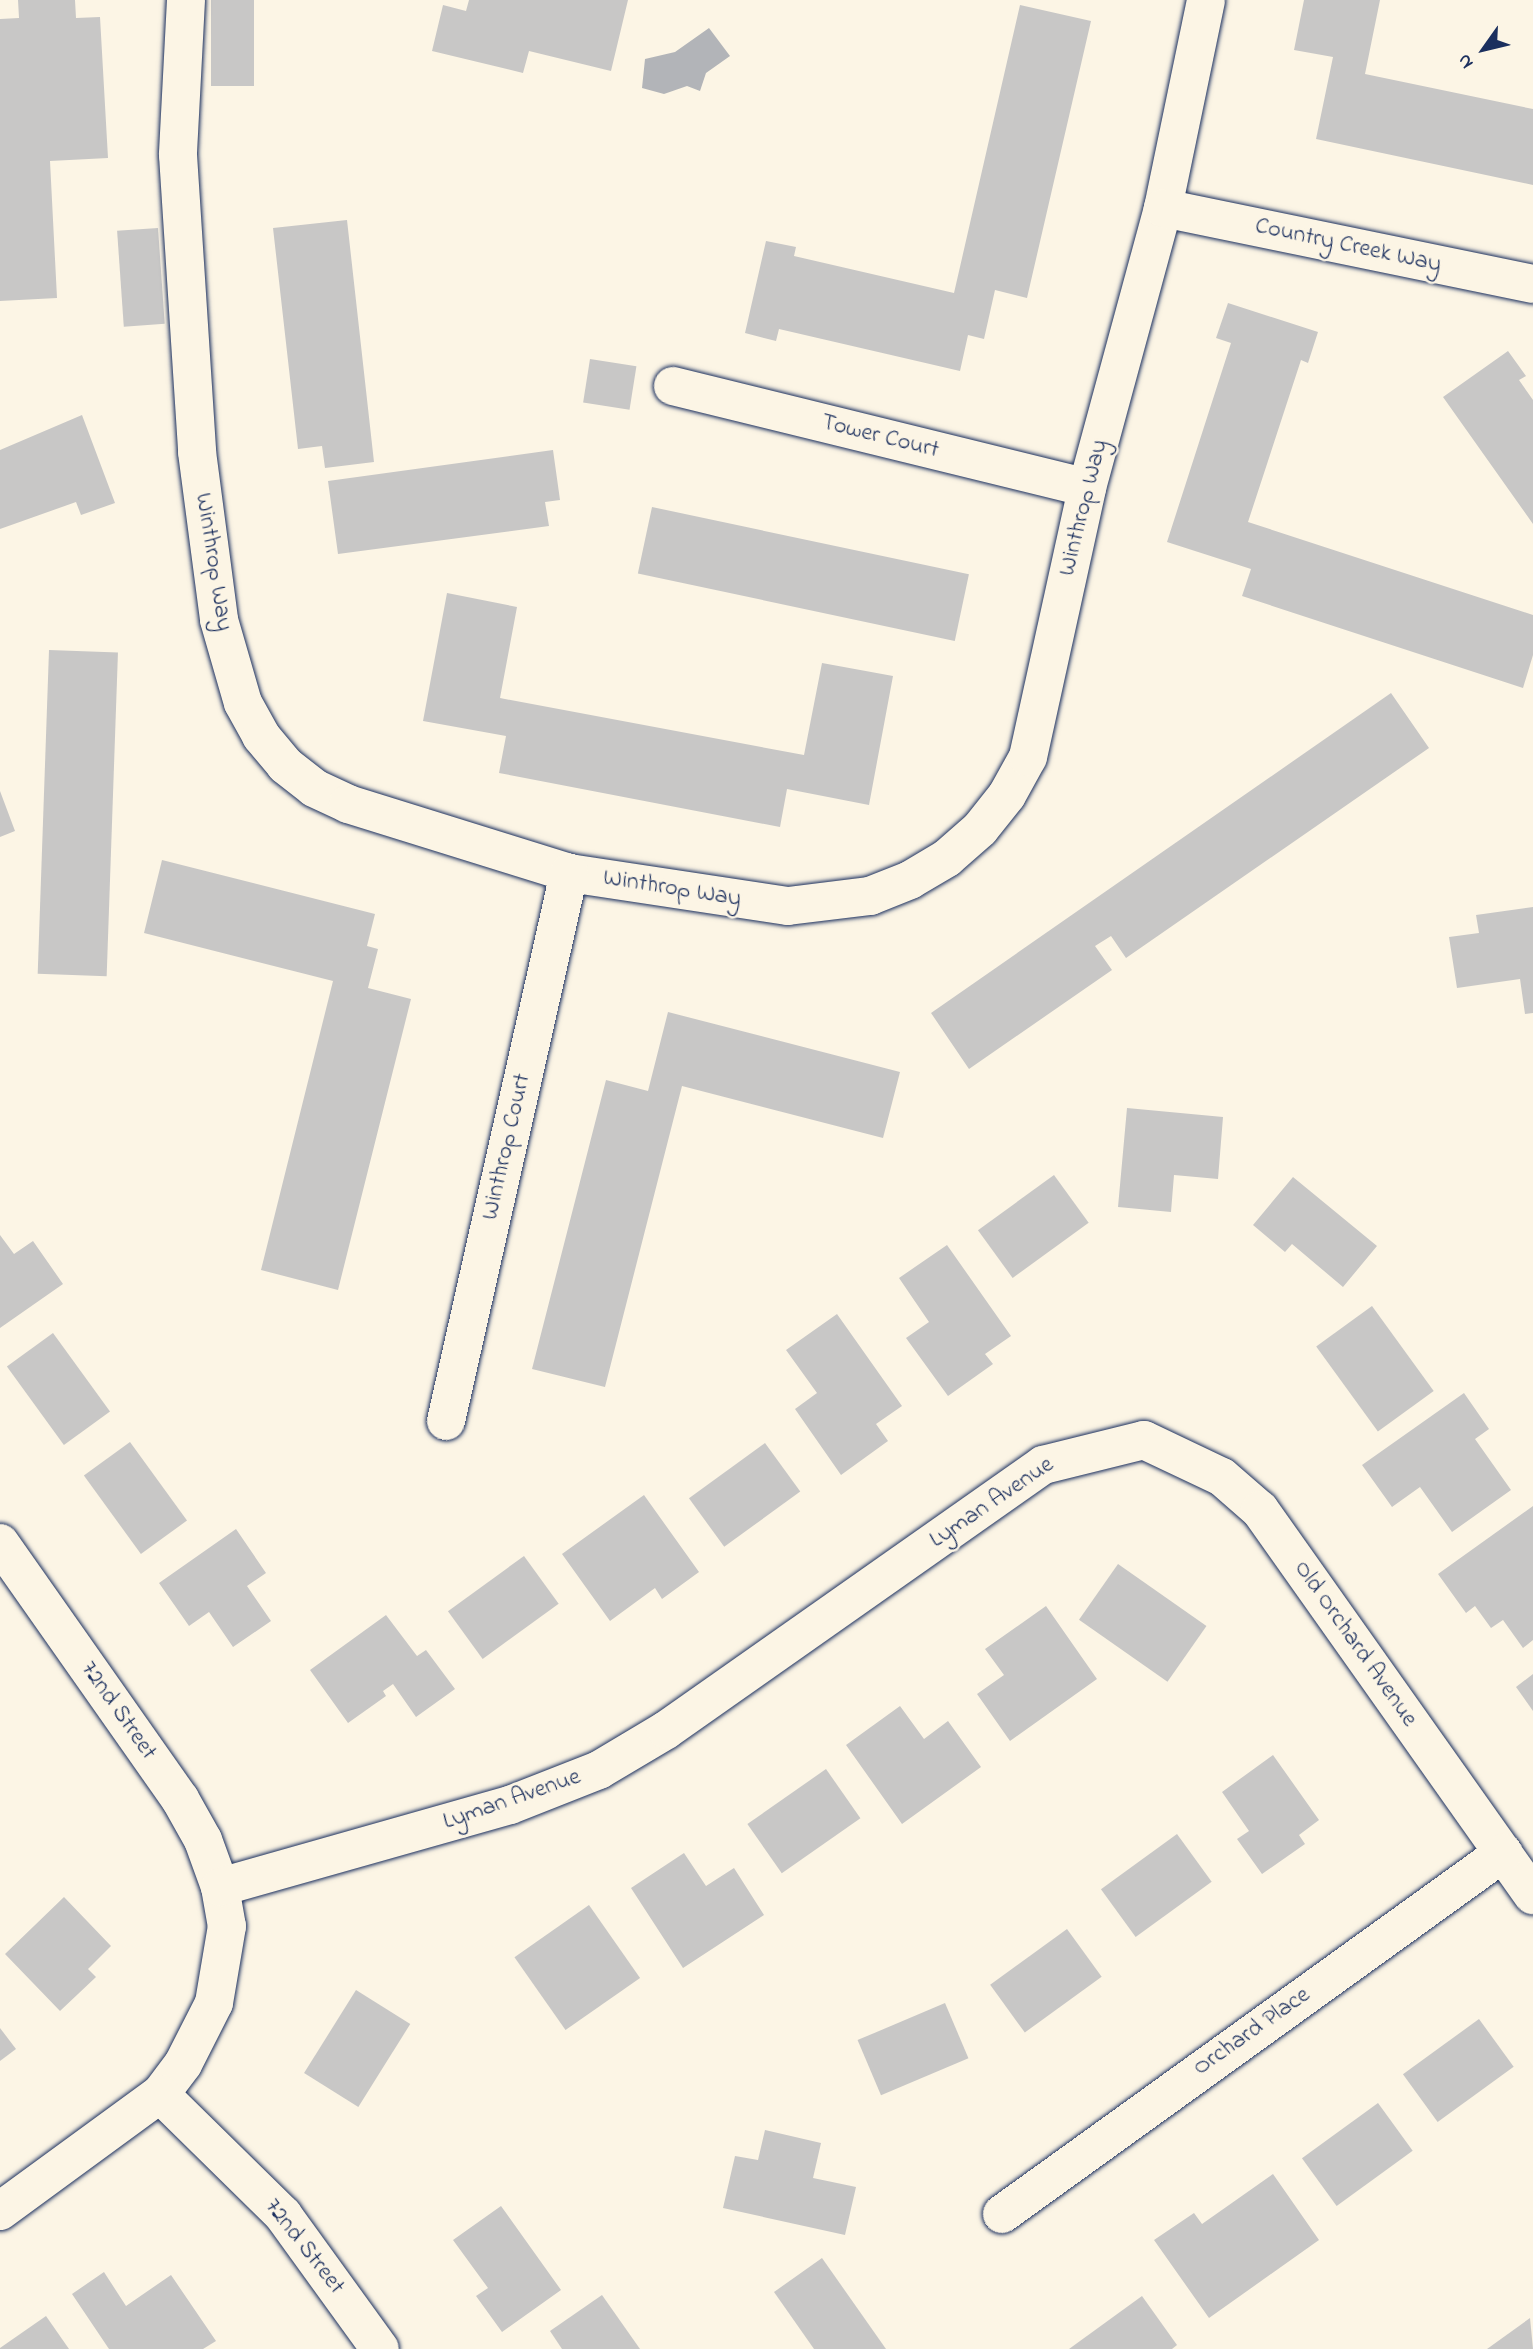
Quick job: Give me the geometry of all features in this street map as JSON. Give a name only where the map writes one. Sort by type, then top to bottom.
[{"type":"street","name":"Winthrop Way","points":[[186,0],[178,155],[197,452],[219,620],[243,703],[261,736],[285,765],[314,788],[348,804],[569,873],[788,906],[820,905],[870,896],[910,880],[947,858],[980,829],[1007,795],[1028,757],[1087,488],[1163,208],[1206,0]]},
{"type":"street","name":"Country Creek Way","points":[[1163,208],[1533,284]]},
{"type":"street","name":"Tower Court","points":[[673,386],[1087,488]]},
{"type":"street","name":"Winthrop Court","points":[[446,1421],[569,873]]},
{"type":"street","name":"Old Orchard Avenue","points":[[1136,1442],[1144,1440],[1222,1477],[1260,1510],[1533,1895]]},
{"type":"street","name":"Lyman Avenue","points":[[220,1887],[510,1805],[599,1770],[666,1730],[1042,1465],[1136,1442]]},
{"type":"street","name":"72nd Street","points":[[0,1543],[180,1799],[203,1840],[220,1887]]},
{"type":"street","name":"Orchard Place","points":[[1002,2214],[1503,1853]]},
{"type":"street","points":[[0,2211],[160,2094],[183,2064],[214,2003],[227,1926],[220,1887]]},
{"type":"street","name":"72nd Street","points":[[160,2094],[283,2215],[380,2349]]},
{"type":"shaded area","points":[[709,28],[730,56],[706,73],[700,91],[687,86],[664,94],[642,88],[645,59],[675,52]]},
{"type":"building","points":[[18,0],[75,0],[76,18],[100,17],[108,158],[50,161],[57,298],[0,301],[0,19],[19,18]]},
{"type":"building","points":[[211,0],[254,0],[254,86],[211,86]]},
{"type":"building","points":[[469,0],[628,0],[611,71],[529,51],[523,73],[432,51],[443,5],[466,11]]},
{"type":"building","points":[[1304,0],[1380,0],[1365,74],[1533,109],[1533,185],[1316,139],[1333,57],[1294,50]]},
{"type":"building","points":[[1020,5],[1091,21],[1027,298],[995,290],[984,339],[968,335],[960,371],[779,329],[776,341],[745,333],[766,241],[796,247],[794,256],[954,293]]},
{"type":"building","points":[[347,220],[374,462],[325,468],[322,446],[298,449],[273,228]]},
{"type":"building","points":[[158,228],[165,324],[124,327],[117,231]]},
{"type":"building","points":[[1228,303],[1318,332],[1308,363],[1301,360],[1248,522],[1533,615],[1533,655],[1523,688],[1242,596],[1251,569],[1167,542],[1231,343],[1216,338]]},
{"type":"building","points":[[1508,351],[1526,376],[1519,380],[1533,400],[1533,524],[1443,397]]},
{"type":"building","points":[[590,359],[636,366],[630,410],[583,402]]},
{"type":"building","points":[[82,415],[115,503],[81,515],[76,502],[0,529],[0,450]]},
{"type":"building","points":[[553,450],[560,500],[545,502],[549,526],[338,554],[328,481]]},
{"type":"building","points":[[652,507],[969,574],[955,641],[638,574]]},
{"type":"building","points":[[447,593],[517,607],[500,698],[804,755],[822,663],[893,676],[869,805],[787,789],[780,827],[499,773],[506,736],[423,721]]},
{"type":"building","points":[[49,650],[118,652],[107,976],[38,974]]},
{"type":"building","points":[[1391,693],[1429,748],[1126,958],[1111,936],[1095,946],[1112,970],[969,1069],[931,1013]]},
{"type":"building","points":[[0,791],[15,831],[0,837]]},
{"type":"building","points":[[162,860],[375,914],[367,946],[378,949],[368,988],[411,999],[338,1290],[261,1270],[333,981],[144,933]]},
{"type":"building","points":[[1533,907],[1533,1013],[1525,1014],[1520,979],[1457,988],[1449,937],[1479,933],[1476,915]]},
{"type":"building","points":[[668,1012],[900,1072],[883,1138],[682,1086],[605,1387],[532,1369],[606,1080],[648,1091]]},
{"type":"building","points":[[1127,1108],[1223,1117],[1218,1179],[1174,1175],[1171,1212],[1118,1207]]},
{"type":"building","points":[[1054,1175],[1089,1223],[1013,1278],[978,1230]]},
{"type":"building","points":[[1293,1177],[1377,1246],[1343,1287],[1292,1244],[1285,1252],[1253,1225]]},
{"type":"building","points":[[0,1235],[14,1254],[33,1241],[63,1284],[0,1328]]},
{"type":"building","points":[[947,1245],[1011,1336],[985,1354],[993,1364],[948,1396],[906,1338],[929,1322],[899,1278]]},
{"type":"building","points":[[1372,1306],[1434,1391],[1378,1432],[1316,1347]]},
{"type":"building","points":[[837,1314],[902,1406],[876,1424],[888,1441],[841,1475],[795,1409],[817,1393],[786,1350]]},
{"type":"building","points":[[53,1333],[110,1411],[64,1445],[7,1367]]},
{"type":"building","points":[[1464,1393],[1489,1429],[1475,1439],[1511,1490],[1452,1532],[1420,1487],[1392,1507],[1362,1465]]},
{"type":"building","points":[[130,1442],[187,1520],[141,1554],[84,1476]]},
{"type":"building","points":[[765,1443],[800,1492],[724,1547],[689,1498]]},
{"type":"building","points":[[644,1495],[699,1572],[662,1599],[655,1588],[610,1621],[562,1554]]},
{"type":"building","points":[[1533,1506],[1533,1640],[1523,1648],[1503,1620],[1491,1628],[1475,1606],[1466,1613],[1438,1574]]},
{"type":"building","points":[[236,1529],[266,1573],[247,1586],[271,1621],[233,1647],[209,1612],[189,1626],[159,1583]]},
{"type":"building","points":[[524,1556],[559,1604],[483,1659],[448,1611]]},
{"type":"building","points":[[1118,1564],[1206,1626],[1167,1682],[1079,1620]]},
{"type":"building","points":[[1046,1606],[1097,1679],[1010,1741],[977,1694],[1004,1675],[985,1649]]},
{"type":"building","points":[[386,1615],[417,1656],[426,1650],[455,1689],[416,1717],[393,1684],[383,1691],[386,1696],[348,1723],[310,1670]]},
{"type":"building","points":[[1533,1674],[1533,1711],[1516,1687]]},
{"type":"building","points":[[900,1706],[924,1739],[948,1721],[981,1767],[902,1824],[846,1745]]},
{"type":"building","points":[[1273,1755],[1319,1820],[1299,1835],[1305,1844],[1262,1874],[1237,1839],[1249,1831],[1222,1792]]},
{"type":"building","points":[[826,1769],[860,1818],[782,1873],[747,1824]]},
{"type":"building","points":[[1177,1834],[1212,1882],[1136,1937],[1101,1889]]},
{"type":"building","points":[[684,1853],[706,1886],[734,1868],[764,1915],[683,1968],[631,1888]]},
{"type":"building","points":[[64,1897],[111,1946],[88,1969],[96,1977],[60,2011],[5,1954]]},
{"type":"building","points":[[589,1905],[640,1978],[566,2030],[514,1957]]},
{"type":"building","points":[[1067,1929],[1102,1977],[1025,2033],[990,1985]]},
{"type":"building","points":[[356,1990],[410,2024],[358,2107],[304,2073]]},
{"type":"building","points":[[945,2003],[968,2058],[881,2095],[858,2040]]},
{"type":"building","points":[[1479,2019],[1514,2067],[1438,2122],[1403,2074]]},
{"type":"building","points":[[0,2028],[16,2049],[0,2061]]},
{"type":"building","points":[[1378,2103],[1413,2151],[1337,2206],[1302,2158]]},
{"type":"building","points":[[765,2130],[821,2143],[813,2178],[856,2187],[845,2235],[723,2208],[735,2156],[758,2160]]},
{"type":"building","points":[[1273,2174],[1319,2240],[1209,2318],[1154,2240],[1194,2213],[1202,2224]]},
{"type":"building","points":[[501,2206],[561,2290],[502,2332],[476,2296],[488,2288],[453,2240]]},
{"type":"building","points":[[822,2258],[886,2349],[814,2349],[774,2292]]},
{"type":"building","points":[[104,2272],[126,2306],[171,2275],[216,2341],[203,2349],[109,2349],[72,2294]]},
{"type":"building","points":[[602,2295],[640,2349],[562,2349],[550,2331]]},
{"type":"building","points":[[1142,2296],[1177,2345],[1172,2349],[1069,2349]]},
{"type":"building","points":[[46,2316],[69,2349],[0,2349],[0,2348]]},
{"type":"building","points":[[1530,2318],[1533,2349],[1487,2349]]}]
